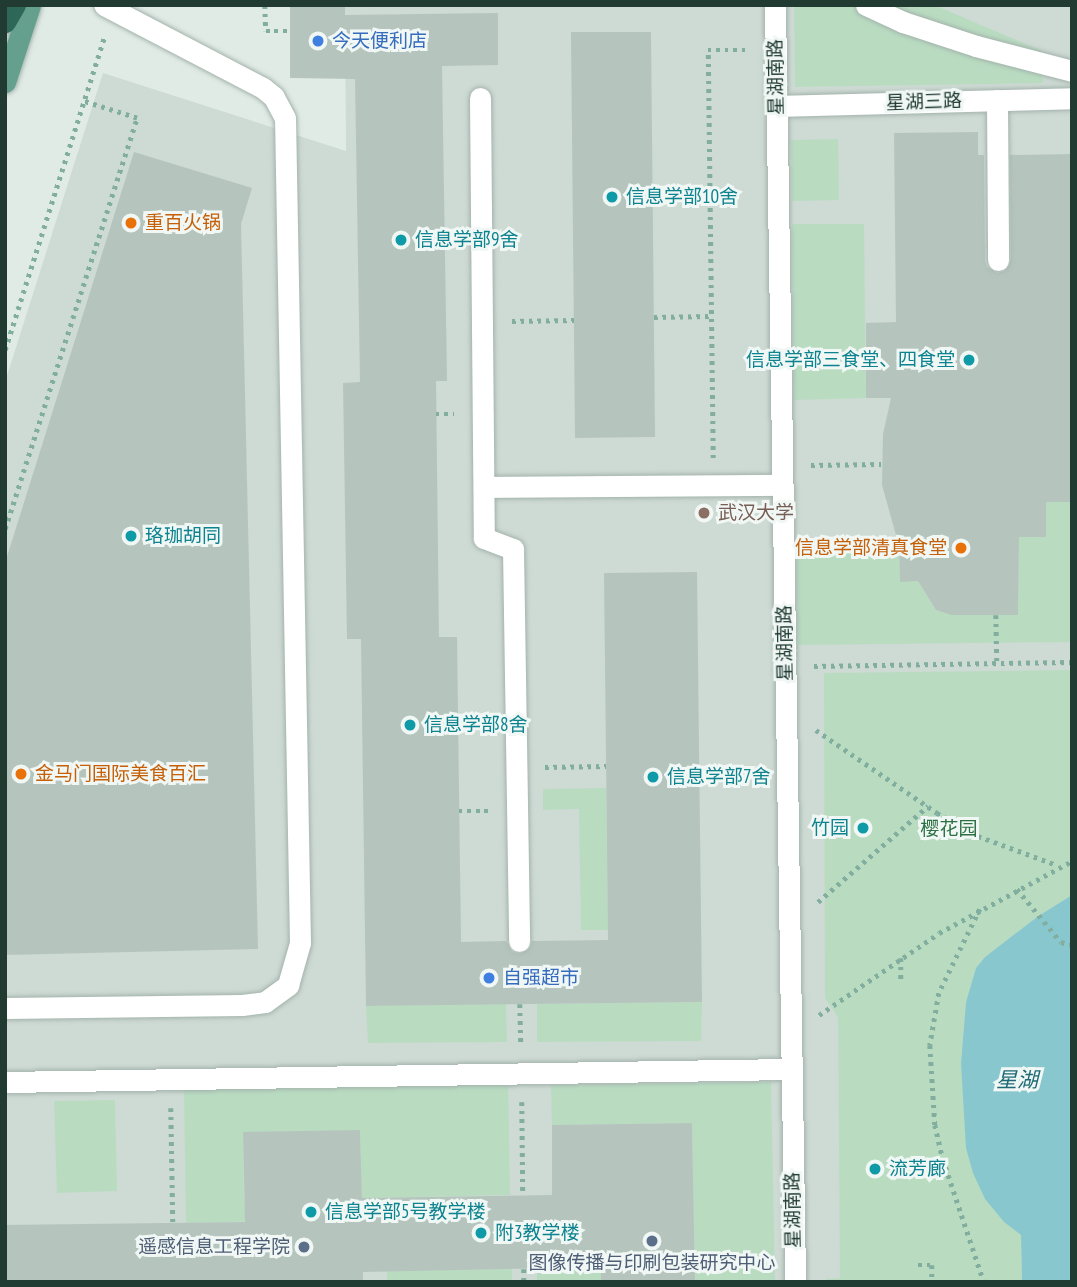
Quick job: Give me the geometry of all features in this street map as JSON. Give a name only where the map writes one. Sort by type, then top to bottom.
[{"type":"highway","points":[[5,22],[15,5]]},
{"type":"main road","points":[[5,82],[30,5]]},
{"type":"street","name":"星湖南路","points":[[775,5],[795,1282]]},
{"type":"street","points":[[866,5],[903,13],[976,46],[1072,71]]},
{"type":"street","points":[[5,1009],[242,1005],[265,1002],[289,985],[300,943],[285,118],[274,97],[263,88],[108,7]]},
{"type":"street","points":[[480,98],[484,538],[513,550],[519,941]]},
{"type":"street","name":"星湖三路","points":[[776,106],[1072,98]]},
{"type":"street","points":[[997,100],[998,260]]},
{"type":"street","points":[[484,487],[713,485],[782,475]]},
{"type":"street","points":[[5,1082],[791,1069]]},
{"type":"path","points":[[265,5],[266,31],[290,31]]},
{"type":"path","points":[[5,349],[83,102],[108,7]]},
{"type":"path","points":[[713,485],[708,50],[776,49]]},
{"type":"path","points":[[5,529],[136,118],[83,102]]},
{"type":"path","points":[[654,317],[712,316]]},
{"type":"path","points":[[482,322],[574,320]]},
{"type":"path","points":[[782,475],[881,464]]},
{"type":"path","points":[[996,615],[996,663]]},
{"type":"path","points":[[785,666],[1072,662]]},
{"type":"path","points":[[786,711],[928,806],[978,836],[1058,866]]},
{"type":"path","points":[[517,768],[606,766]]},
{"type":"path","points":[[820,900],[928,806]]},
{"type":"path","points":[[818,1016],[901,957],[1017,888],[1072,861]]},
{"type":"path","points":[[1017,888],[1037,917],[1061,942],[1072,945]]},
{"type":"path","points":[[980,909],[939,993],[930,1045],[932,1091],[940,1147],[984,1282]]},
{"type":"path","points":[[901,957],[901,979]]},
{"type":"path","points":[[520,1004],[523,1195]]},
{"type":"path","points":[[171,1079],[173,1222]]},
{"type":"path","points":[[918,1265],[932,1265],[932,1282]]},
{"type":"path","points":[[524,1269],[524,1282]]},
{"type":"shaded area","name":"武汉大学","points":[[314,5],[1072,5],[1072,1282],[5,1282],[5,382],[103,73],[346,151],[345,6]]},
{"type":"green space","points":[[794,5],[934,5],[1042,51],[1043,83],[795,87]]},
{"type":"green space","points":[[838,139],[839,200],[792,201],[791,140]]},
{"type":"green space","points":[[792,224],[864,224],[866,398],[794,400]]},
{"type":"green space","points":[[1046,502],[1072,502],[1072,642],[798,645],[796,547],[899,546],[900,581],[918,581],[936,610],[951,615],[1018,615],[1019,537],[1046,537]]},
{"type":"green space","name":"樱花园","points":[[1072,670],[1072,895],[1037,917],[985,957],[976,968],[966,1002],[961,1063],[1004,1222],[1021,1235],[1022,1282],[827,1282],[827,1279],[840,1278],[838,1017],[825,998],[824,673]]},
{"type":"green space","points":[[606,788],[608,930],[581,930],[579,809],[543,810],[543,789]]},
{"type":"green space","points":[[702,1002],[701,1041],[537,1042],[537,1004]]},
{"type":"green space","points":[[506,1004],[507,1042],[368,1043],[366,1006]]},
{"type":"green space","points":[[508,1082],[510,1195],[362,1198],[360,1131],[243,1132],[244,1202],[261,1221],[186,1223],[184,1089]]},
{"type":"green space","points":[[771,1082],[775,1282],[695,1282],[692,1123],[552,1125],[551,1085]]},
{"type":"green space","points":[[115,1100],[117,1191],[57,1193],[54,1101]]},
{"type":"green space","points":[[601,1267],[601,1282],[537,1282],[537,1269]]},
{"type":"green space","points":[[512,1269],[512,1282],[387,1282],[387,1271]]},
{"type":"water","name":"星湖","points":[[1072,895],[1072,1282],[1022,1282],[1021,1235],[1004,1222],[985,1199],[973,1173],[966,1148],[961,1063],[966,1002],[976,968],[985,957],[1037,917]]},
{"type":"building","points":[[290,6],[345,6],[345,15],[498,13],[498,65],[442,66],[447,381],[436,381],[439,637],[457,637],[461,942],[506,941],[512,952],[520,954],[530,948],[532,941],[608,940],[604,573],[697,572],[702,1002],[366,1006],[361,639],[347,639],[343,383],[360,382],[355,79],[290,78]]},
{"type":"building","name":"信息学部10舍","points":[[571,32],[651,32],[655,437],[575,438]]},
{"type":"building","name":"信息学部三食堂、四食堂","points":[[978,132],[978,155],[984,155],[985,261],[987,267],[997,273],[1005,271],[1011,260],[1010,155],[1072,154],[1072,502],[1046,502],[1046,537],[1019,537],[1018,615],[951,615],[936,610],[918,581],[900,582],[899,546],[882,485],[883,434],[891,398],[866,398],[866,323],[896,322],[894,133]]},
{"type":"building","name":"珞珈胡同","points":[[134,152],[252,188],[241,224],[258,949],[5,955],[5,563]]},
{"type":"building","points":[[692,1123],[695,1282],[601,1282],[601,1267],[363,1272],[363,1282],[5,1282],[5,1225],[245,1222],[243,1132],[360,1130],[362,1198],[552,1195],[552,1125]]},
{"type":"place","name":"今天便利店","points":[[318,41]]},
{"type":"place","name":"信息学部10舍","points":[[612,197]]},
{"type":"place","name":"重百火锅","points":[[131,223]]},
{"type":"place","name":"信息学部9舍","points":[[401,240]]},
{"type":"place","name":"信息学部三食堂、四食堂","points":[[969,360]]},
{"type":"place","name":"武汉大学","points":[[704,513]]},
{"type":"place","name":"珞珈胡同","points":[[131,536]]},
{"type":"place","name":"信息学部清真食堂","points":[[961,548]]},
{"type":"place","name":"信息学部8舍","points":[[410,725]]},
{"type":"place","name":"金马门国际美食百汇","points":[[21,774]]},
{"type":"place","name":"信息学部7舍","points":[[653,777]]},
{"type":"place","name":"竹园","points":[[863,828]]},
{"type":"place","name":"自强超市","points":[[489,978]]},
{"type":"place","name":"流芳廊","points":[[875,1169]]},
{"type":"place","name":"信息学部5号教学楼","points":[[311,1212]]},
{"type":"place","name":"附3教学楼","points":[[481,1233]]},
{"type":"place","name":"图像传播与印刷包装研究中心","points":[[652,1241]]},
{"type":"place","name":"遥感信息工程学院","points":[[304,1247]]}]
